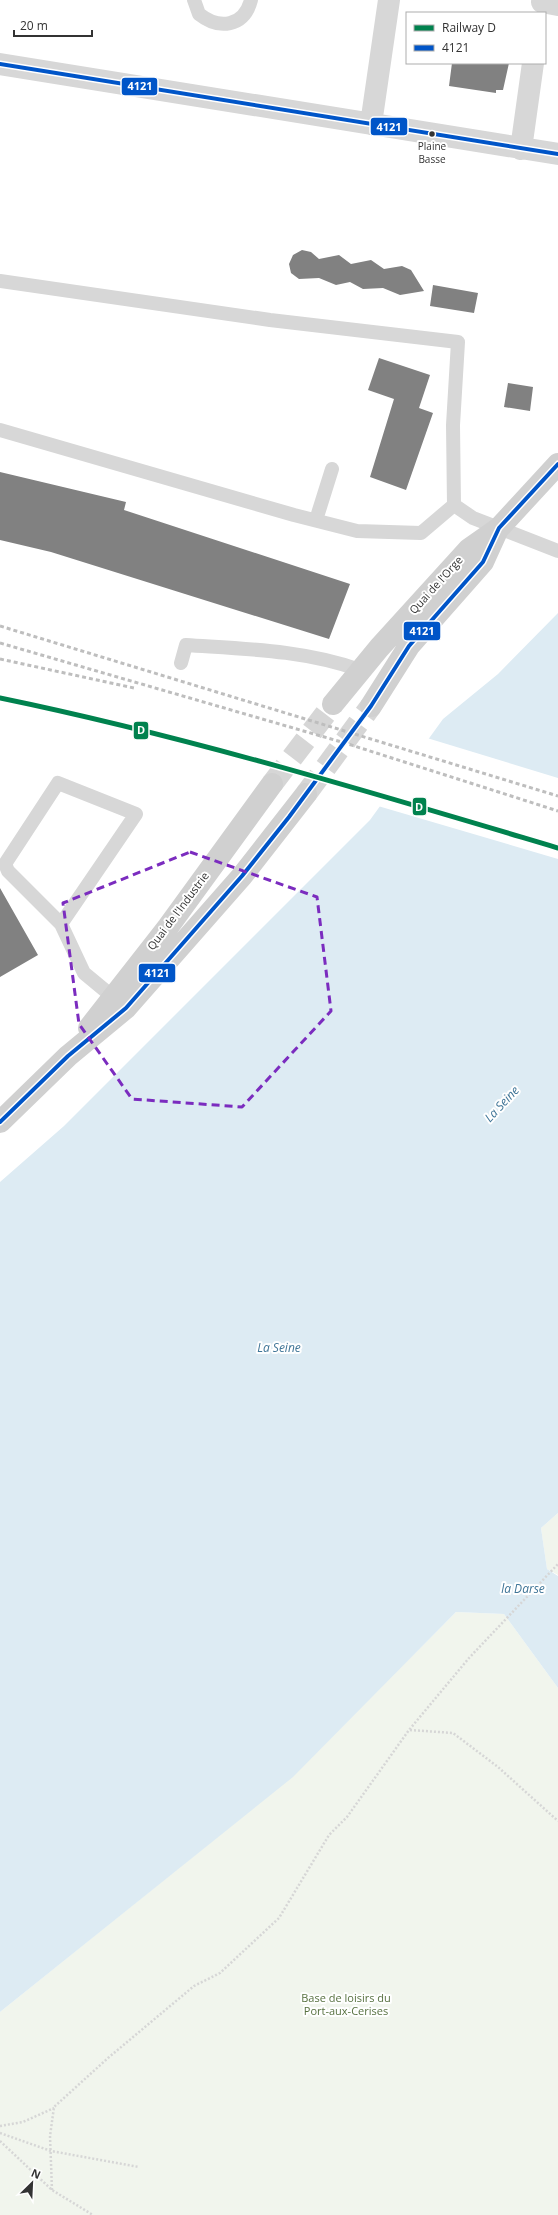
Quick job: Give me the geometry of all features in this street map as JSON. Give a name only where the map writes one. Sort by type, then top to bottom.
[{"type":"main road","name":"Quai de l'Orge","points":[[333,704],[360,670],[468,549],[499,528],[558,464]]},
{"type":"main road","name":"Quai de l'Orge","points":[[371,706],[409,646],[483,562],[499,528]]},
{"type":"main road","name":"Quai de l'Industrie","points":[[119,1002],[168,927],[272,784]]},
{"type":"main road","name":"Quai de l'Industrie","points":[[0,1122],[68,1056],[242,876],[306,794]]},
{"type":"street","points":[[370,124],[388,0]]},
{"type":"street","points":[[0,64],[558,154]]},
{"type":"street","points":[[521,149],[533,64]]},
{"type":"lane","points":[[194,0],[199,14],[218,25],[227,24],[243,17],[249,8],[251,0]]},
{"type":"lane","points":[[0,281],[270,320],[458,342],[453,426],[454,505]]},
{"type":"lane","points":[[0,430],[357,531],[421,533],[454,505]]},
{"type":"lane","points":[[316,520],[332,469]]},
{"type":"lane","points":[[454,505],[473,518],[558,551]]},
{"type":"lane","points":[[182,663],[186,645],[282,652],[340,663],[360,670]]},
{"type":"lane","points":[[62,924],[136,814],[58,783],[5,864],[8,871],[62,924],[84,973],[119,1002]]},
{"type":"path","points":[[0,2126],[23,2122],[54,2107],[108,2058],[194,1986],[220,1973],[279,1918],[329,1834],[355,1807],[409,1730],[469,1658],[558,1564]]},
{"type":"path","points":[[409,1730],[453,1733],[498,1767],[558,1821]]},
{"type":"path","points":[[52,2190],[51,2121],[54,2107]]},
{"type":"path","points":[[0,2133],[51,2151],[139,2167]]},
{"type":"path","points":[[0,2141],[52,2190],[93,2215]]},
{"type":"highlighted area","points":[[190,852],[317,897],[331,1011],[242,1107],[132,1099],[79,1024],[63,903]]},
{"type":"green space","points":[[558,1513],[558,1575],[547,1569],[541,1528]]},
{"type":"green space","name":"Base de loisirs du Port-aux-Cerises","points":[[456,1612],[504,1614],[558,1688],[558,2215],[0,2215],[0,2012],[292,1777]]},
{"type":"water","name":"La Seine","points":[[558,613],[558,1513],[541,1528],[547,1569],[558,1576],[558,1688],[504,1614],[456,1612],[293,1777],[0,2012],[0,1182],[64,1126],[370,820],[443,719],[498,674]]},
{"type":"pier","points":[[427,738],[558,778],[558,859],[378,806]]},
{"type":"building","points":[[452,64],[509,64],[503,90],[496,90],[496,93],[449,86]]},
{"type":"building","points":[[302,250],[311,252],[319,259],[339,255],[351,264],[371,260],[384,269],[402,266],[411,270],[424,291],[400,295],[383,288],[363,289],[350,282],[336,285],[319,278],[299,279],[291,273],[289,264],[293,255]]},
{"type":"building","points":[[433,285],[478,293],[474,313],[430,306]]},
{"type":"building","points":[[379,358],[430,375],[419,408],[433,413],[406,490],[370,477],[394,399],[368,390]]},
{"type":"building","points":[[508,383],[533,387],[530,411],[504,407]]},
{"type":"building","points":[[0,472],[126,502],[124,510],[350,584],[329,639],[51,552],[0,540]]},
{"type":"building","points":[[0,888],[38,955],[0,977]]},
{"type":"tunnel","points":[[272,784],[333,704]]},
{"type":"tunnel","points":[[306,794],[371,706]]},
{"type":"railway","points":[[0,626],[558,796]]},
{"type":"railway","points":[[0,643],[345,743],[558,811]]},
{"type":"railway","points":[[0,659],[134,688]]},
{"type":"rail line","name":"D","points":[[0,698],[71,713],[211,748],[558,848]]},
{"type":"transit line","name":"4121","points":[[0,64],[558,154]]},
{"type":"transit line","name":"4121","points":[[0,1122],[68,1056],[126,1008],[242,876],[289,817],[371,706],[409,646],[483,562],[499,528],[558,464]]},
{"type":"place","name":"Plaine Basse","points":[[432,134]]},
{"type":"water label","name":"la Darse","points":[[523,1589]]}]
